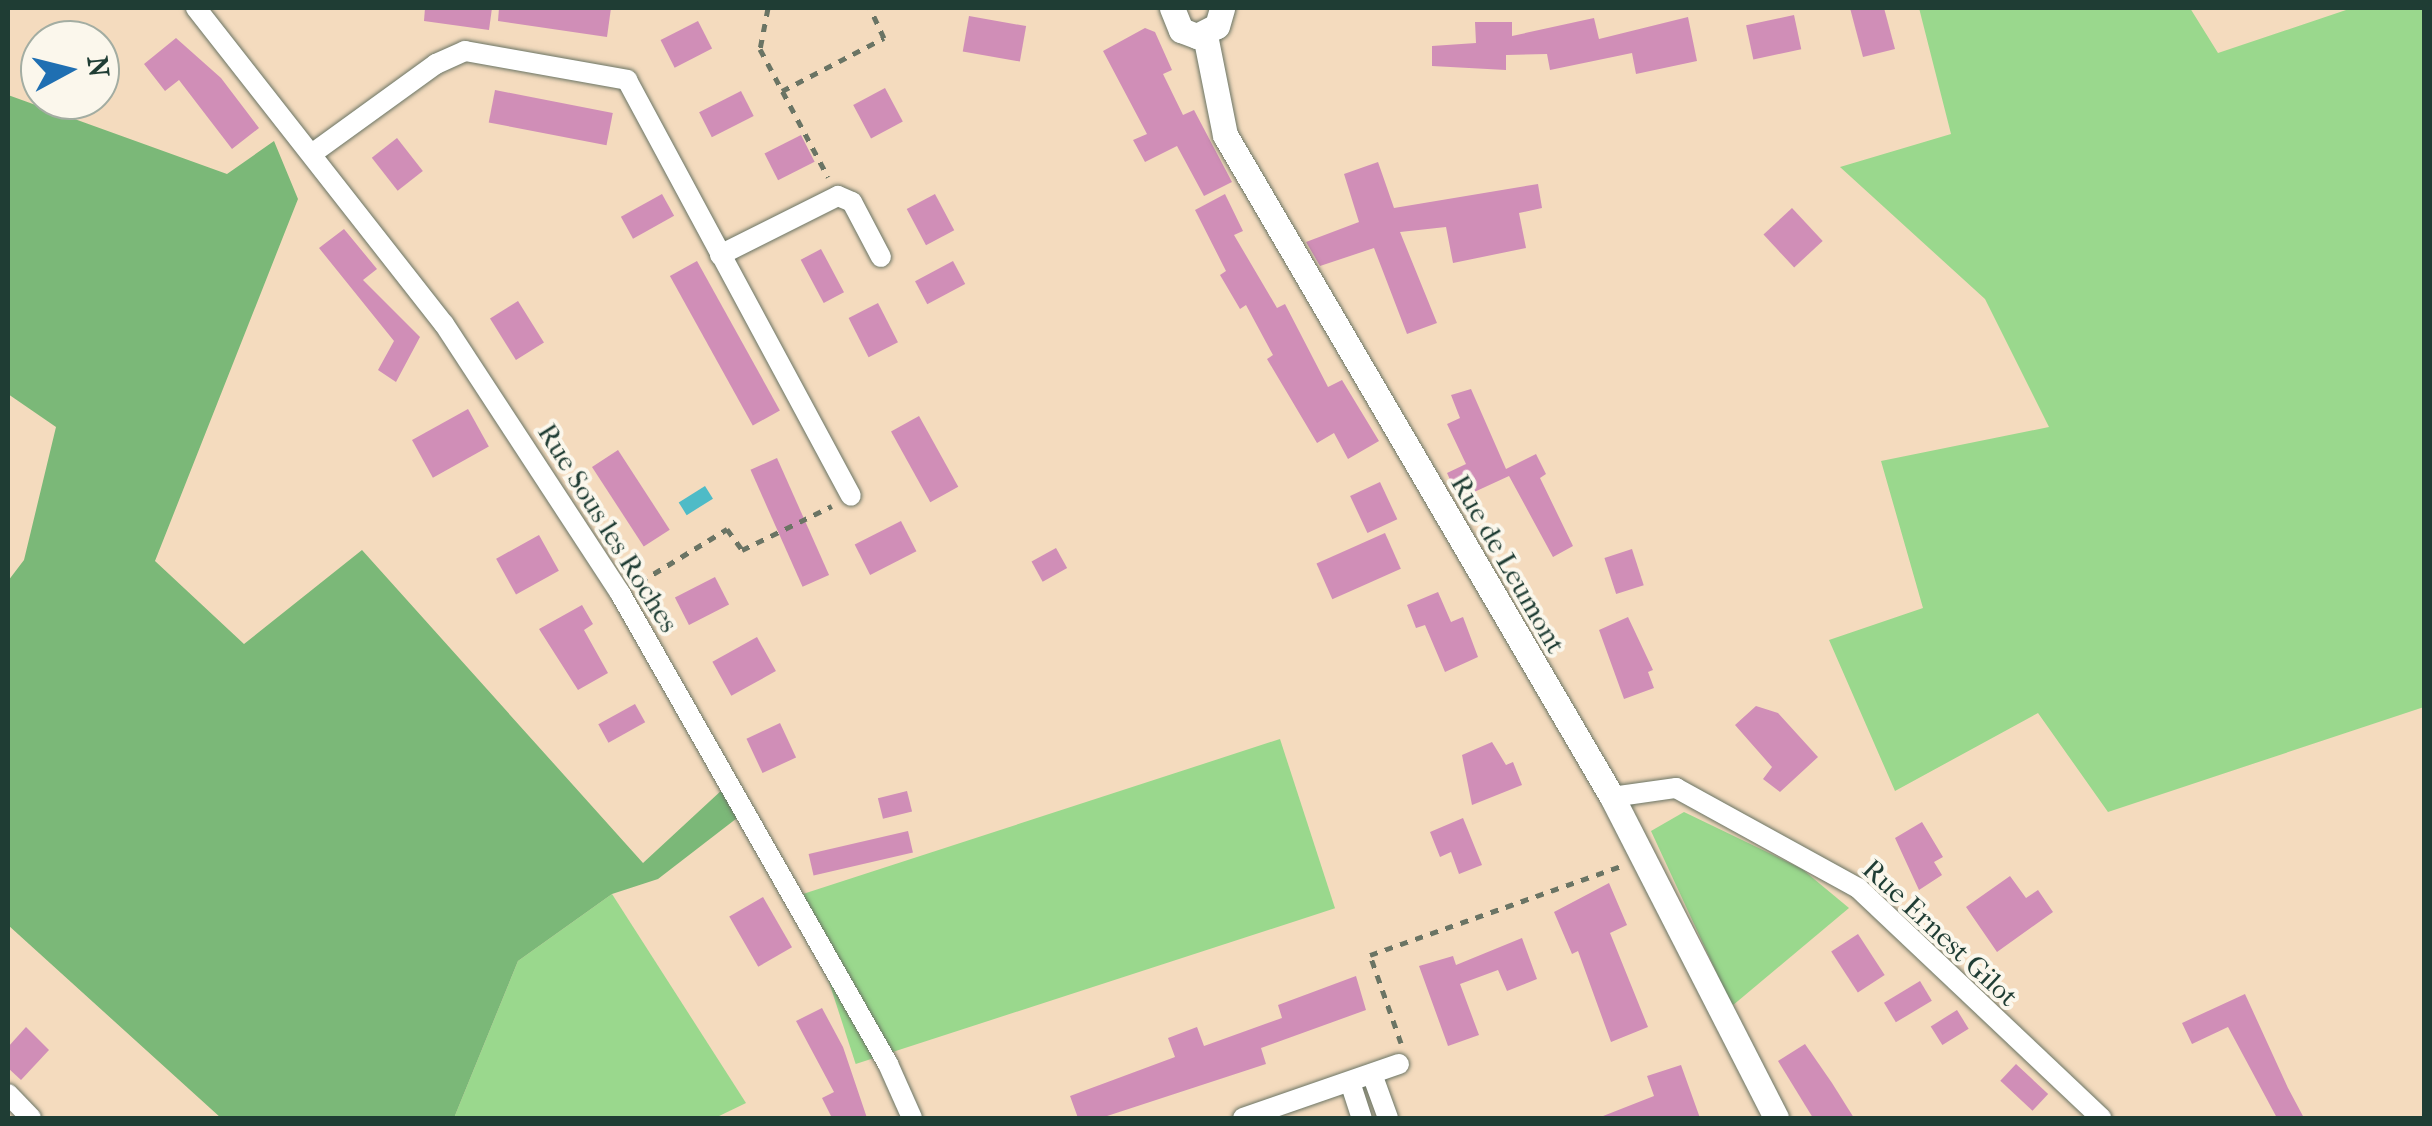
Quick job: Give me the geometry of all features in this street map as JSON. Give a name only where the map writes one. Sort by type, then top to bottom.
[{"type":"street","name":"Rue Sous les Roches","points":[[196,8],[444,324],[620,593],[888,1064],[912,1118]]},
{"type":"street","points":[[1171,8],[1181,30],[1205,35],[1217,26],[1222,8]]},
{"type":"street","name":"Rue de Leumont","points":[[1205,35],[1225,135],[1612,797],[1776,1118]]},
{"type":"street","points":[[313,153],[436,64],[465,50],[627,80],[851,496]]},
{"type":"street","points":[[720,255],[838,196],[852,202],[881,257]]},
{"type":"street","name":"Rue Ernest Gilot","points":[[1612,797],[1676,788],[1858,888],[2100,1118]]},
{"type":"street","points":[[1244,1118],[1398,1064]]},
{"type":"street","points":[[1372,1074],[1388,1118]]},
{"type":"street","points":[[1350,1082],[1362,1118]]},
{"type":"street","points":[[8,1094],[31,1118]]},
{"type":"path","points":[[768,8],[760,48],[838,196]]},
{"type":"path","points":[[782,91],[884,38],[870,8]]},
{"type":"path","points":[[620,593],[727,529],[742,550],[851,496]]},
{"type":"path","points":[[1398,1064],[1408,1061],[1370,955],[1642,857]]},
{"type":"green space","points":[[1919,8],[2190,8],[2218,53],[2352,8],[2424,8],[2424,707],[2108,812],[2038,713],[1895,791],[1829,640],[1923,608],[1881,461],[2049,427],[1985,299],[1840,167],[1951,134]]},
{"type":"green space","points":[[8,95],[20,99],[20,120],[77,120],[227,174],[274,141],[298,199],[155,561],[244,644],[362,550],[643,863],[723,789],[741,815],[658,879],[612,894],[518,961],[454,1118],[221,1118],[8,925],[8,581],[24,560],[56,427],[8,394]]},
{"type":"green space","points":[[1280,739],[1335,908],[856,1064],[801,895]]},
{"type":"green space","points":[[1684,812],[1802,869],[1849,908],[1732,1006],[1651,831]]},
{"type":"green space","points":[[612,894],[746,1103],[715,1118],[454,1118],[518,961]]},
{"type":"water","points":[[705,486],[713,499],[687,515],[679,502]]},
{"type":"building","points":[[425,8],[492,8],[489,30],[424,21]]},
{"type":"building","points":[[499,8],[611,8],[607,37],[498,21]]},
{"type":"building","points":[[1850,8],[1884,8],[1895,49],[1863,57]]},
{"type":"building","points":[[1794,15],[1801,49],[1753,59],[1746,25]]},
{"type":"building","points":[[969,16],[1026,26],[1020,62],[963,51]]},
{"type":"building","points":[[1688,17],[1697,61],[1636,74],[1632,53],[1550,70],[1547,54],[1506,55],[1506,70],[1432,66],[1432,46],[1476,43],[1475,22],[1512,22],[1512,36],[1594,18],[1599,39]]},
{"type":"building","points":[[698,21],[712,49],[675,68],[661,40]]},
{"type":"building","points":[[1145,28],[1155,32],[1172,70],[1163,74],[1183,115],[1194,110],[1232,182],[1204,196],[1177,146],[1145,162],[1133,140],[1147,134],[1103,51]]},
{"type":"building","points":[[176,38],[221,78],[259,128],[232,149],[179,80],[165,91],[144,64]]},
{"type":"building","points":[[885,88],[903,122],[871,138],[853,105]]},
{"type":"building","points":[[495,90],[613,113],[606,145],[489,122]]},
{"type":"building","points":[[741,91],[754,116],[712,137],[699,112]]},
{"type":"building","points":[[801,135],[815,162],[778,180],[764,154]]},
{"type":"building","points":[[397,138],[423,171],[398,191],[372,158]]},
{"type":"building","points":[[1378,162],[1394,208],[1538,184],[1542,208],[1519,213],[1526,248],[1453,263],[1446,227],[1400,232],[1437,323],[1407,334],[1374,248],[1320,266],[1306,242],[1359,222],[1344,174]]},
{"type":"building","points":[[662,194],[674,216],[633,239],[621,217]]},
{"type":"building","points":[[935,194],[954,230],[926,245],[907,209]]},
{"type":"building","points":[[1225,194],[1243,231],[1234,235],[1277,308],[1285,304],[1328,387],[1342,380],[1379,441],[1348,459],[1334,433],[1317,443],[1267,359],[1273,355],[1246,305],[1240,309],[1220,275],[1226,271],[1195,210]]},
{"type":"building","points":[[1792,208],[1823,241],[1794,268],[1763,235]]},
{"type":"building","points":[[344,229],[377,269],[363,280],[420,337],[396,382],[378,370],[394,341],[319,248]]},
{"type":"building","points":[[821,249],[844,292],[824,303],[801,260]]},
{"type":"building","points":[[697,261],[780,411],[753,426],[670,276]]},
{"type":"building","points":[[953,261],[965,284],[927,304],[915,281]]},
{"type":"building","points":[[518,301],[544,343],[516,360],[490,318]]},
{"type":"building","points":[[878,303],[898,342],[869,357],[849,318]]},
{"type":"building","points":[[1471,389],[1506,469],[1536,454],[1546,474],[1540,478],[1573,546],[1553,557],[1509,476],[1459,499],[1447,473],[1466,464],[1447,424],[1460,418],[1451,395]]},
{"type":"building","points":[[468,409],[489,447],[433,478],[412,440]]},
{"type":"building","points":[[919,416],[958,487],[930,502],[891,432]]},
{"type":"building","points":[[618,450],[670,530],[644,547],[592,467]]},
{"type":"building","points":[[777,458],[829,575],[803,587],[751,470]]},
{"type":"building","points":[[1380,482],[1397,519],[1367,533],[1350,496]]},
{"type":"building","points":[[901,521],[916,551],[870,575],[855,545]]},
{"type":"building","points":[[1385,533],[1401,569],[1332,599],[1316,564]]},
{"type":"building","points":[[539,535],[559,571],[516,595],[496,559]]},
{"type":"building","points":[[1056,548],[1067,568],[1043,582],[1032,562]]},
{"type":"building","points":[[1632,549],[1644,585],[1616,594],[1604,558]]},
{"type":"building","points":[[715,577],[729,605],[689,625],[675,597]]},
{"type":"building","points":[[1438,592],[1451,622],[1463,617],[1478,657],[1445,672],[1425,625],[1416,628],[1407,605]]},
{"type":"building","points":[[582,605],[593,624],[584,630],[608,673],[578,690],[539,629]]},
{"type":"building","points":[[1628,617],[1653,670],[1648,672],[1654,688],[1624,699],[1599,630]]},
{"type":"building","points":[[757,637],[776,671],[731,696],[712,662]]},
{"type":"building","points":[[635,704],[645,722],[608,743],[598,724]]},
{"type":"building","points":[[1756,706],[1778,713],[1818,757],[1780,792],[1763,779],[1772,767],[1735,725]]},
{"type":"building","points":[[780,723],[796,757],[763,773],[746,739]]},
{"type":"building","points":[[1492,742],[1506,765],[1513,762],[1522,785],[1472,805],[1462,755]]},
{"type":"building","points":[[907,791],[912,811],[883,819],[878,798]]},
{"type":"building","points":[[1463,818],[1482,865],[1459,874],[1451,852],[1440,857],[1430,832]]},
{"type":"building","points":[[1922,822],[1943,857],[1934,862],[1942,875],[1919,890],[1895,838]]},
{"type":"building","points":[[908,831],[913,852],[814,875],[809,854]]},
{"type":"building","points":[[2010,876],[2026,898],[2038,890],[2053,912],[1997,952],[1966,907]]},
{"type":"building","points":[[1609,883],[1627,925],[1610,933],[1648,1027],[1611,1042],[1578,951],[1572,954],[1554,912]]},
{"type":"building","points":[[763,897],[792,947],[758,967],[729,916]]},
{"type":"building","points":[[1858,934],[1885,975],[1858,993],[1831,951]]},
{"type":"building","points":[[1522,938],[1537,979],[1507,991],[1498,970],[1460,984],[1479,1035],[1448,1046],[1419,966],[1453,956],[1456,965]]},
{"type":"building","points":[[1356,976],[1366,1010],[1261,1048],[1266,1064],[1101,1118],[1078,1118],[1070,1096],[1175,1057],[1168,1038],[1197,1027],[1204,1046],[1282,1018],[1278,1005]]},
{"type":"building","points":[[1920,981],[1932,1001],[1896,1022],[1884,1003]]},
{"type":"building","points":[[2245,994],[2304,1118],[2277,1118],[2228,1027],[2192,1044],[2182,1023]]},
{"type":"building","points":[[822,1008],[843,1047],[867,1118],[832,1118],[822,1098],[834,1092],[796,1021]]},
{"type":"building","points":[[1957,1010],[1969,1029],[1942,1045],[1931,1026]]},
{"type":"building","points":[[26,1027],[49,1050],[21,1080],[8,1068],[8,1047]]},
{"type":"building","points":[[1805,1044],[1854,1118],[1813,1118],[1778,1061]]},
{"type":"building","points":[[2016,1064],[2048,1094],[2032,1111],[2000,1081]]},
{"type":"building","points":[[1681,1065],[1700,1118],[1598,1118],[1654,1096],[1647,1076]]}]
